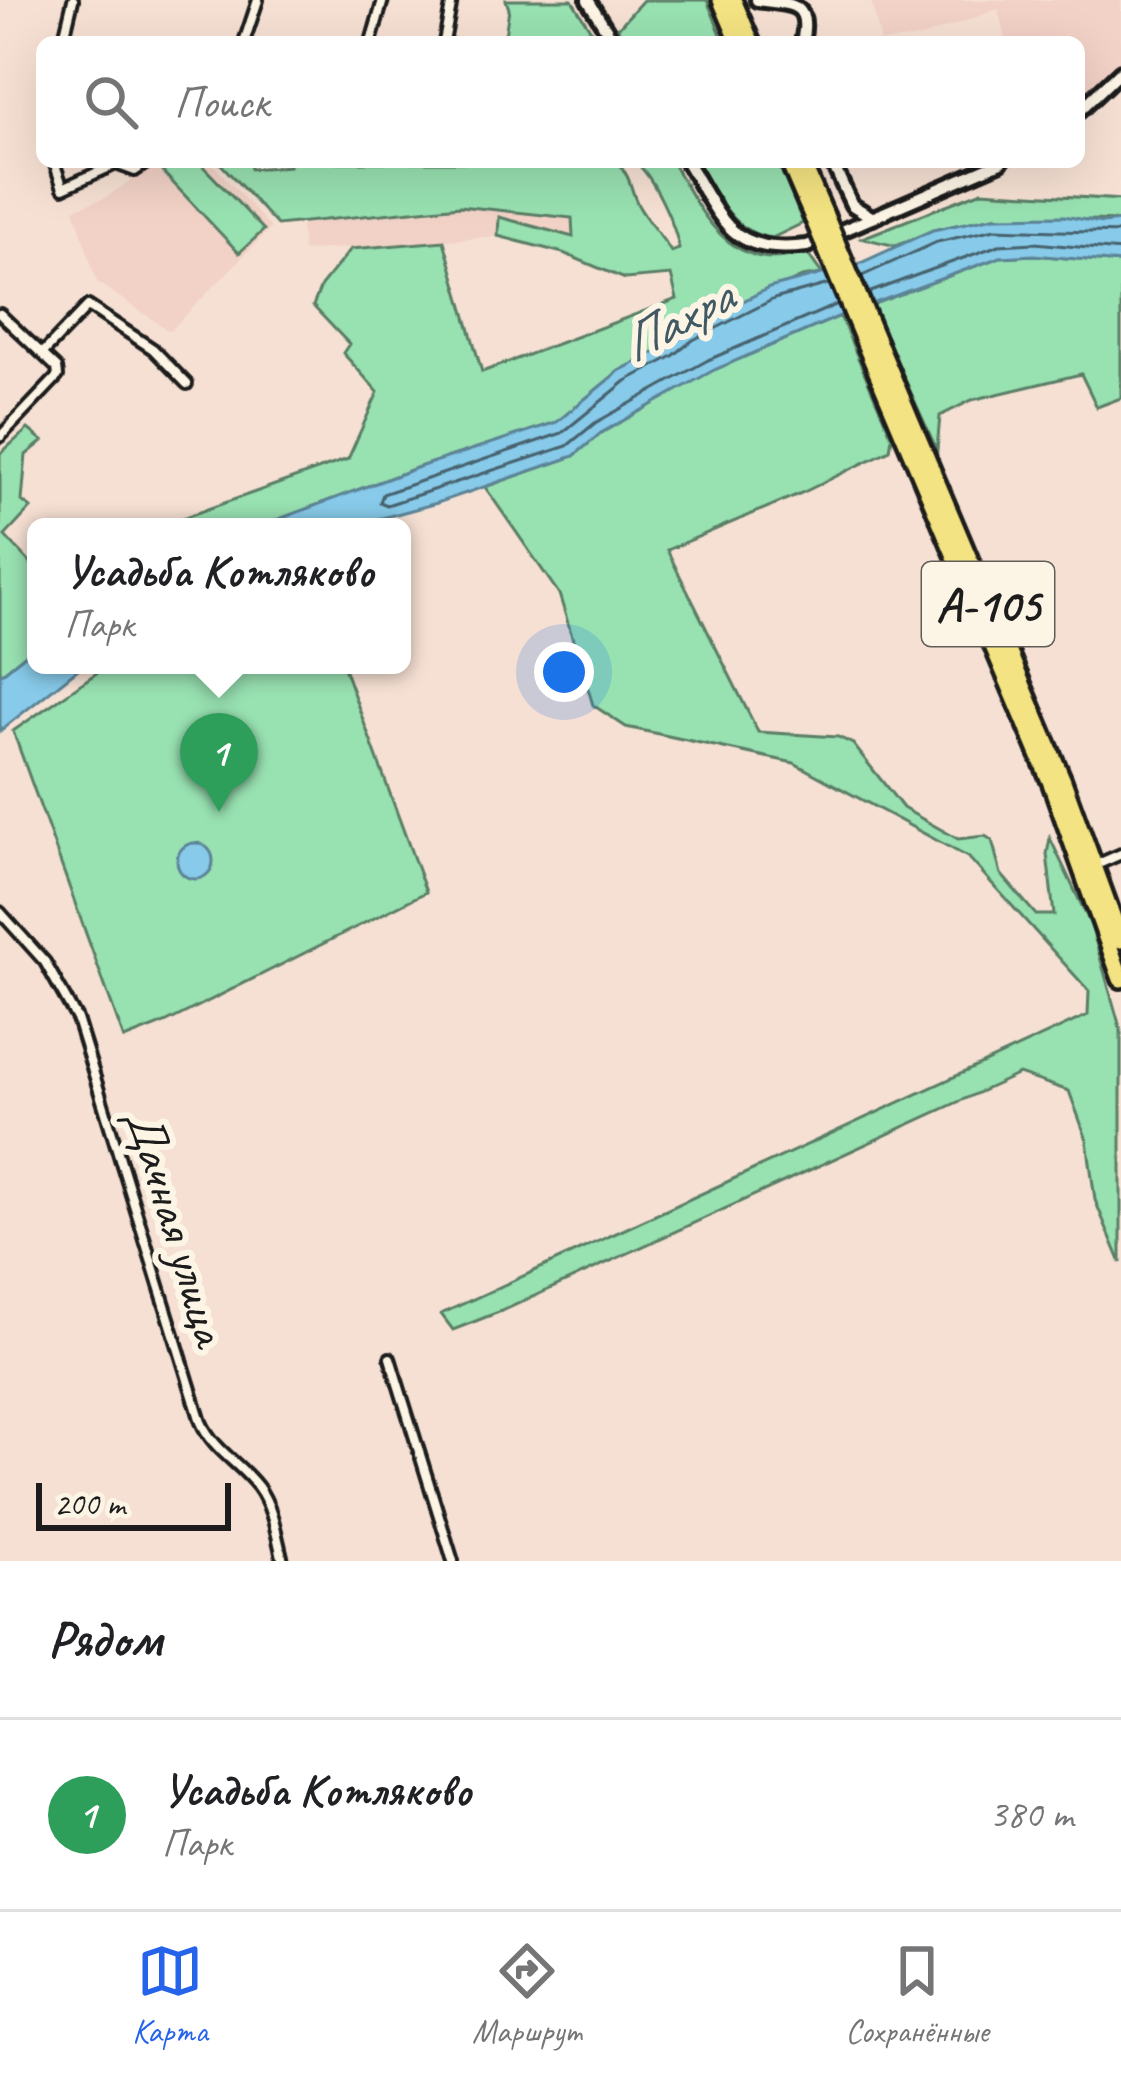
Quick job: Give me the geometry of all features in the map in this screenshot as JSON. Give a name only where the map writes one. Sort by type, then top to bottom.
[{"type":"highway","points":[[721,0],[736,36]]},
{"type":"highway","points":[[733,0],[748,36]]},
{"type":"highway","name":"А-105","points":[[792,168],[819,217]]},
{"type":"highway","name":"А-105","points":[[804,168],[819,217],[1096,865],[1121,940]]},
{"type":"highway","name":"А-105","points":[[873,345],[1051,783],[1121,979]]},
{"type":"street","points":[[64,36],[73,0]]},
{"type":"street","points":[[246,36],[258,0]]},
{"type":"street","points":[[373,36],[383,0]]},
{"type":"street","points":[[445,36],[452,0]]},
{"type":"street","points":[[588,0],[610,36]]},
{"type":"street","points":[[750,36],[749,22],[760,1],[784,1],[799,8],[805,18],[803,36]]},
{"type":"street","points":[[1085,106],[1121,70]]},
{"type":"street","points":[[56,168],[63,188],[107,168]]},
{"type":"street","points":[[691,168],[728,229],[746,241],[797,247],[987,168]]},
{"type":"street","points":[[835,168],[851,205],[873,218]]},
{"type":"street","points":[[843,231],[851,205]]},
{"type":"street","points":[[43,353],[88,306],[153,349],[187,383]]},
{"type":"street","points":[[0,314],[43,353],[58,376],[0,436]]},
{"type":"street","points":[[1096,865],[1121,854]]},
{"type":"street","name":"Дачная улица","points":[[0,912],[45,962],[77,1018],[201,1422],[210,1442],[258,1487],[283,1561]]},
{"type":"street","points":[[390,1358],[452,1561]]},
{"type":"shaded area","points":[[871,0],[1121,0],[1121,63],[1085,98],[1085,36],[1005,36],[998,9],[924,36],[880,36]]},
{"type":"shaded area","points":[[148,168],[216,168],[271,228],[170,331],[97,282],[74,209],[107,197]]},
{"type":"shaded area","points":[[460,206],[572,218],[574,237],[500,217],[498,236],[303,251],[301,225]]},
{"type":"green space","points":[[506,0],[572,0],[594,36],[505,36]]},
{"type":"green space","points":[[643,0],[707,0],[722,36],[620,36],[618,28]]},
{"type":"green space","points":[[205,168],[264,230],[239,253],[160,169]]},
{"type":"green space","points":[[225,168],[621,168],[642,211],[671,252],[679,249],[669,215],[640,168],[676,168],[710,223],[736,247],[769,258],[807,253],[822,274],[802,277],[686,330],[667,346],[619,371],[557,422],[282,518],[182,518],[348,459],[378,392],[343,353],[349,344],[313,306],[321,286],[351,249],[444,241],[482,372],[677,299],[671,275],[625,279],[563,253],[498,236],[499,217],[573,237],[572,218],[460,206],[277,225]]},
{"type":"green space","points":[[700,168],[780,168],[803,223],[772,238],[746,228],[726,210]]},
{"type":"green space","points":[[982,191],[1121,200],[1121,221],[994,217],[933,230],[896,246],[862,238]]},
{"type":"green space","points":[[1034,255],[1121,263],[1121,398],[1097,407],[1081,374],[972,400],[940,416],[937,450],[871,305],[1000,257]]},
{"type":"green space","points":[[840,316],[892,437],[890,450],[667,550],[758,732],[838,737],[853,744],[903,808],[958,839],[985,836],[992,840],[1001,874],[1036,915],[1054,915],[1047,854],[1050,838],[1091,925],[1121,1031],[1121,1263],[1095,1200],[1087,1140],[1069,1091],[1019,1074],[453,1330],[441,1314],[1088,1015],[1089,991],[969,858],[794,763],[626,727],[593,705],[559,594],[485,487],[574,456],[601,433],[713,370]]},
{"type":"green space","points":[[28,429],[43,441],[26,455],[22,501],[31,508],[5,536],[27,559],[27,653],[0,675],[0,454]]},
{"type":"green space","points":[[95,674],[346,674],[426,892],[124,1039],[13,731]]},
{"type":"water","points":[[994,217],[1121,221],[1121,263],[1034,255],[1000,257],[840,316],[714,370],[601,433],[574,456],[382,518],[282,518],[557,422],[619,371],[769,288],[856,265],[933,230]]},
{"type":"water","points":[[27,653],[27,674],[72,674],[0,731],[0,675]]},
{"type":"water","points":[[195,843],[208,848],[213,861],[208,874],[195,879],[182,874],[177,861],[182,848]]},
{"type":"place","name":"Усадьба Котляково","points":[[219,812]]},
{"type":"water label","name":"Пахра","points":[[676,319]]}]
